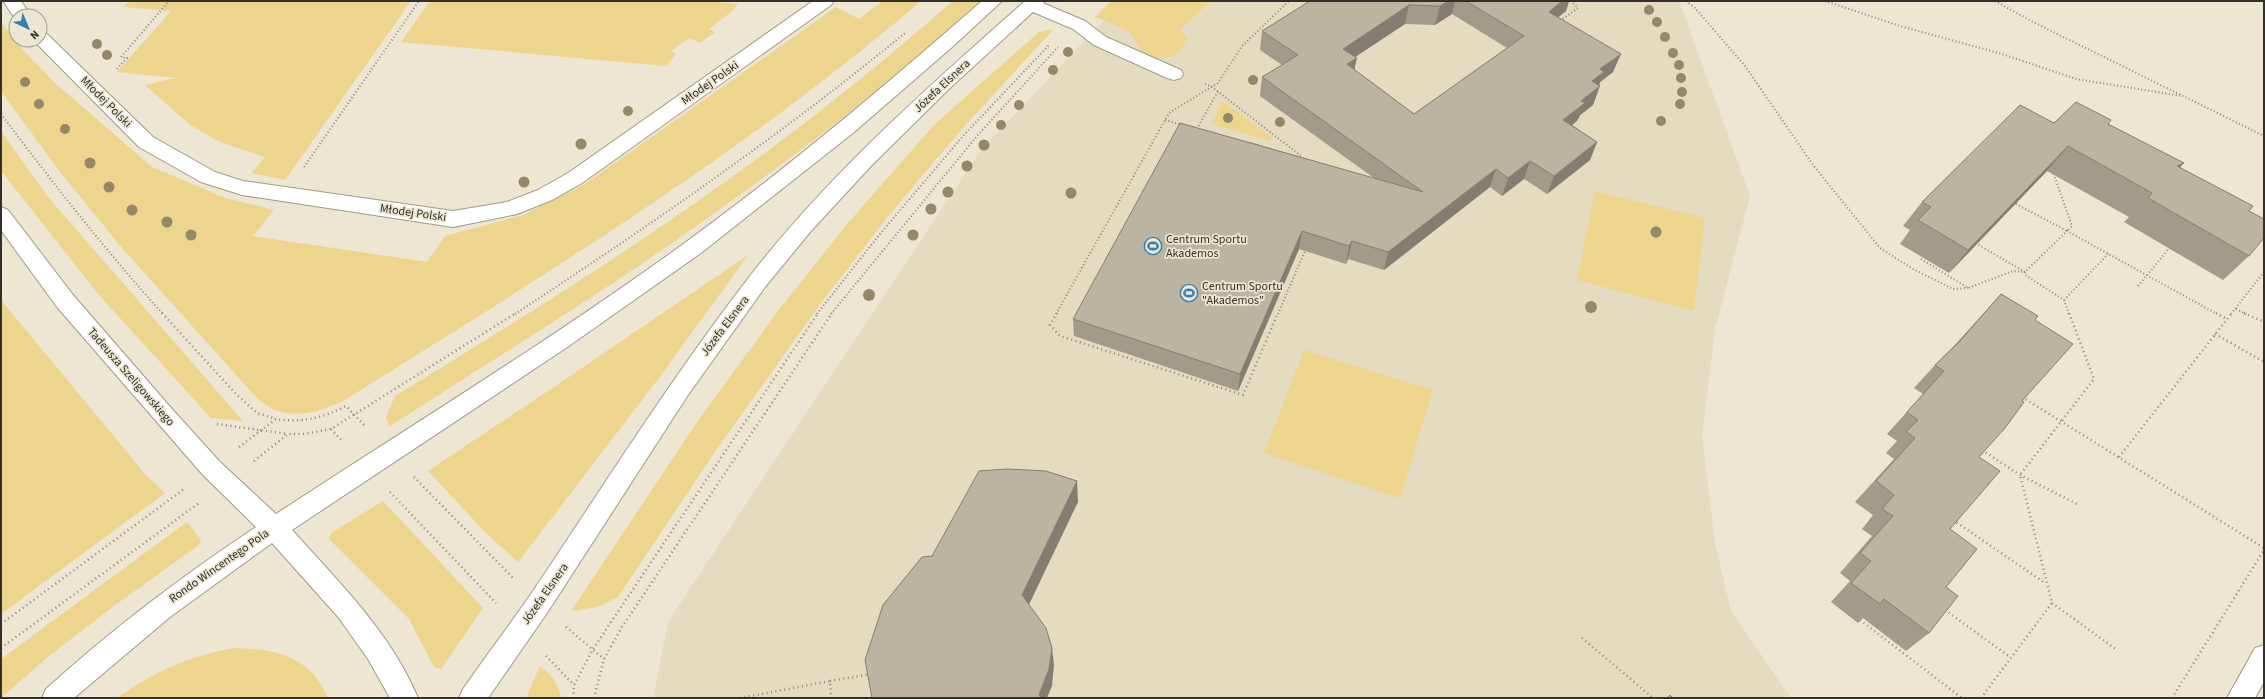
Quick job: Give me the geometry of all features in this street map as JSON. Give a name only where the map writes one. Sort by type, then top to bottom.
[{"type":"street","name":"Młodej Polski","points":[[48,45],[146,142],[176,161],[208,177],[242,188],[453,219],[510,209],[545,195],[575,178],[825,1]]},
{"type":"street","points":[[274,528],[590,321],[688,253],[780,183],[878,102],[993,1]]},
{"type":"street","points":[[1034,3],[1075,23],[1100,41],[1174,74]]},
{"type":"street","name":"Józefa Elsnera","points":[[472,698],[587,532],[680,388],[758,282],[804,226],[864,161],[943,84],[1034,3]]},
{"type":"street","name":"Tadeusza Szeligowskiego","points":[[1,215],[65,301],[164,416],[226,482],[274,528]]},
{"type":"street","name":"Rondo Wincentego Pola","points":[[55,698],[114,645],[164,605],[274,528],[364,630],[390,670],[405,698]]},
{"type":"street","points":[[2240,698],[2264,657]]},
{"type":"path","points":[[96,92],[127,58],[121,57],[169,1]]},
{"type":"path","points":[[285,195],[419,1]]},
{"type":"path","points":[[1289,1],[1242,46],[1223,76],[1212,87],[1169,113],[1050,325],[1060,336],[1243,395],[1304,251]]},
{"type":"path","points":[[1555,24],[1578,8],[1572,1]]},
{"type":"path","points":[[1686,1],[1695,8],[1745,66],[1813,165],[1880,248],[1913,269],[1953,289],[1968,288],[2013,271],[2025,272],[2072,226],[2053,171]]},
{"type":"path","points":[[1825,1],[1900,26],[1980,48],[2076,79],[2182,96]]},
{"type":"path","points":[[1995,1],[2033,22],[2264,136]]},
{"type":"path","points":[[573,698],[574,685],[593,649],[811,320],[880,234],[963,136],[1075,23]]},
{"type":"path","points":[[594,698],[604,659],[622,627],[825,321],[977,136],[1075,23]]},
{"type":"path","points":[[164,416],[288,434],[303,434],[331,429],[480,337],[704,186],[780,132],[910,29]]},
{"type":"path","points":[[1212,87],[1310,162]]},
{"type":"path","points":[[1197,129],[1218,91]]},
{"type":"path","points":[[1,114],[57,189],[121,267],[236,394],[257,412],[276,419]]},
{"type":"path","points":[[1165,120],[1184,125]]},
{"type":"path","points":[[1191,127],[1205,131]]},
{"type":"path","points":[[1250,143],[1303,158]]},
{"type":"path","points":[[2016,204],[2228,319]]},
{"type":"path","points":[[1977,244],[2025,272],[2025,276],[2064,300],[2094,379],[2020,475]]},
{"type":"path","points":[[2138,286],[2172,245]]},
{"type":"path","points":[[2064,300],[2108,253]]},
{"type":"path","points":[[1921,259],[1968,288]]},
{"type":"path","points":[[2119,457],[2264,272]]},
{"type":"path","points":[[2236,308],[2264,322]]},
{"type":"path","points":[[2215,334],[2264,362]]},
{"type":"path","points":[[2017,395],[2119,457],[2264,549],[2172,698]]},
{"type":"path","points":[[331,429],[574,685]]},
{"type":"path","points":[[1,648],[226,482],[288,434]]},
{"type":"path","points":[[1982,450],[2020,475],[2077,504]]},
{"type":"path","points":[[2020,475],[2045,583],[2052,603],[2117,650]]},
{"type":"path","points":[[1953,520],[2045,583]]},
{"type":"path","points":[[1981,698],[2052,603]]},
{"type":"path","points":[[1941,607],[2010,658]]},
{"type":"path","points":[[1860,620],[1962,698]]},
{"type":"path","points":[[1582,638],[1653,698]]},
{"type":"path","points":[[740,698],[875,673]]},
{"type":"path","points":[[830,682],[831,698]]},
{"type":"shaded area","points":[[129,1],[411,1],[285,180],[252,173],[265,157],[220,142],[190,125],[145,85],[176,78],[117,72],[171,11],[124,7]]},
{"type":"shaded area","points":[[430,1],[704,1],[738,4],[731,12],[709,29],[715,32],[700,43],[689,38],[671,51],[676,54],[666,66],[401,42]]},
{"type":"shaded area","points":[[883,1],[921,1],[853,57],[783,111],[640,212],[492,308],[343,401],[320,410],[298,414],[277,411],[267,406],[257,398],[122,248],[60,172],[1,91],[1,22],[8,31],[8,48],[22,48],[56,84],[152,167],[225,198],[274,210],[253,236],[427,262],[445,236],[523,215],[585,184],[836,7],[859,19]]},
{"type":"shaded area","points":[[953,1],[984,1],[917,58],[848,113],[742,193],[628,273],[389,427],[386,417],[395,396],[512,324],[687,209],[799,127],[866,75]]},
{"type":"shaded area","points":[[1111,1],[1211,1],[1180,30],[1187,37],[1181,49],[1171,56],[1159,59],[1143,52],[1127,31],[1095,17]]},
{"type":"shaded area","points":[[1122,1],[1679,1],[1750,196],[1715,329],[1702,435],[1715,544],[1731,611],[1791,698],[653,698],[668,622],[981,150]]},
{"type":"shaded area","points":[[1053,30],[961,130],[890,214],[824,299],[717,449],[618,597],[597,607],[571,611],[697,422],[778,311],[848,223],[934,125],[1039,32]]},
{"type":"shaded area","points":[[1222,102],[1272,138],[1270,141],[1212,124]]},
{"type":"shaded area","points":[[1,131],[48,197],[243,421],[211,418],[99,295],[2,172]]},
{"type":"shaded area","points":[[1595,191],[1705,218],[1694,311],[1577,280]]},
{"type":"shaded area","points":[[748,255],[662,374],[518,562],[488,535],[428,471],[557,385]]},
{"type":"shaded area","points":[[1,300],[146,475],[165,493],[1,614]]},
{"type":"shaded area","points":[[1304,350],[1433,390],[1400,498],[1264,453]]},
{"type":"shaded area","points":[[383,501],[483,608],[441,669],[434,667],[409,619],[329,539],[331,533]]},
{"type":"shaded area","points":[[187,522],[201,540],[199,545],[114,606],[49,656],[1,698],[1,659]]},
{"type":"shaded area","points":[[235,648],[264,650],[278,653],[290,658],[301,664],[312,673],[321,684],[328,698],[117,698],[159,672],[187,660],[218,651]]},
{"type":"shaded area","points":[[540,666],[554,680],[561,698],[526,698]]},
{"type":"building","points":[[1310,1],[1448,1],[1440,6],[1409,5],[1343,49],[1357,58],[1347,64],[1414,114],[1524,36],[1466,1],[1562,1],[1549,12],[1621,54],[1600,69],[1604,72],[1592,81],[1600,86],[1581,101],[1585,103],[1563,120],[1597,142],[1554,176],[1530,161],[1508,178],[1496,169],[1388,252],[1352,241],[1349,246],[1302,231],[1240,374],[1073,319],[1180,123],[1423,192],[1262,77],[1298,55],[1262,31]]},
{"type":"building","points":[[2076,102],[2111,120],[2108,124],[2184,163],[2177,166],[2253,206],[2249,211],[2264,219],[2264,238],[2249,256],[2148,198],[2152,193],[2068,146],[1968,250],[1918,220],[1931,207],[1922,202],[2020,105],[2054,123]]},
{"type":"building","points":[[2001,294],[2038,316],[2035,320],[2073,344],[2022,401],[2024,402],[2005,428],[1979,457],[2000,471],[1950,529],[1977,549],[1946,587],[1958,596],[1929,633],[1884,599],[1880,604],[1851,583],[1871,561],[1860,553],[1893,516],[1882,509],[1894,495],[1876,481],[1915,438],[1906,432],[1918,420],[1907,412],[1944,371],[1935,365],[1960,341]]},
{"type":"building","points":[[1008,469],[1046,471],[1077,481],[1022,595],[1046,628],[1052,648],[1049,669],[1039,695],[1041,698],[872,698],[865,660],[883,605],[922,557],[932,556],[979,471]]},
{"type":"place","name":"Centrum Sportu Akademos","points":[[1153,246]]},
{"type":"place","name":"Centrum Sportu \"Akademos\"","points":[[1189,293]]}]
